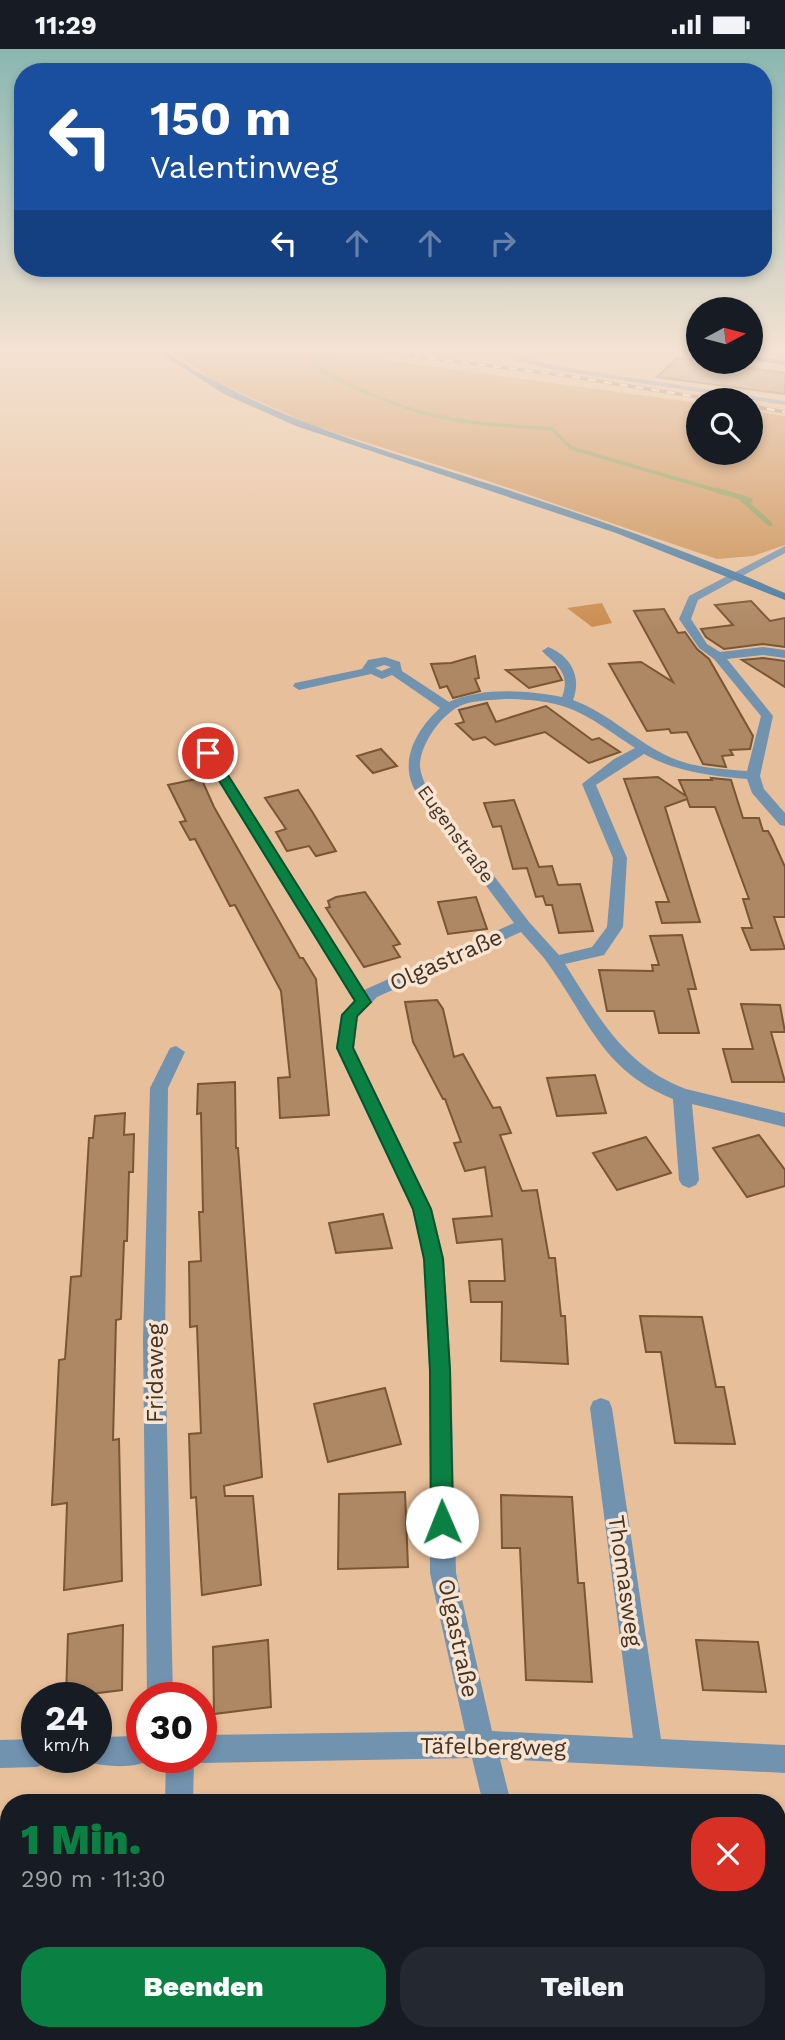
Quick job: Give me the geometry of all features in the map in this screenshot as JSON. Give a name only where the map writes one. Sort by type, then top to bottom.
[{"type":"street","points":[[357,443],[668,547],[785,597]]},
{"type":"street","points":[[785,549],[693,598],[685,619],[703,646],[718,656],[760,703],[767,716],[753,776],[757,790],[785,822]]},
{"type":"street","points":[[548,651],[566,665],[572,674],[573,688],[566,701]]},
{"type":"street","points":[[718,656],[763,651],[785,655]]},
{"type":"street","points":[[299,686],[370,671],[382,675],[395,672],[447,708],[496,696],[520,695],[566,701],[669,761],[701,770],[753,776]]},
{"type":"street","name":"Eugenstraße","points":[[447,708],[429,729],[413,758],[413,774],[421,789],[523,925],[555,961],[604,1039],[618,1054],[664,1088],[682,1095],[785,1120]]},
{"type":"street","points":[[555,961],[598,951],[615,927],[620,858],[589,784],[619,762],[645,748]]},
{"type":"street","points":[[208,753],[363,1002]]},
{"type":"street","name":"Olgastraße","points":[[495,1794],[443,1573],[440,1370],[434,1259],[422,1209],[345,1048],[350,1015],[371,993],[523,925]]},
{"type":"street","name":"Fridaweg","points":[[160,1682],[154,1339],[159,1087],[176,1052]]},
{"type":"street","points":[[682,1095],[689,1179]]},
{"type":"street","name":"Thomasweg","points":[[601,1408],[649,1753]]},
{"type":"street","name":"Täfelbergweg","points":[[217,1749],[483,1744],[785,1759]]},
{"type":"street","points":[[0,1754],[21,1753]]},
{"type":"street","points":[[179,1794],[180,1773]]},
{"type":"shaded area","points":[[368,443],[686,443],[686,465],[763,465],[763,443],[785,443],[785,545],[753,556],[717,559]]},
{"type":"shaded area","points":[[602,603],[612,623],[592,627],[567,608]]},
{"type":"building","points":[[751,601],[770,621],[785,618],[785,647],[763,644],[724,649],[706,637],[701,629],[733,625],[715,605]]},
{"type":"building","points":[[664,609],[678,633],[685,632],[697,649],[709,659],[753,736],[750,749],[730,750],[733,755],[722,756],[726,767],[703,764],[687,732],[671,733],[669,729],[647,731],[609,664],[641,662],[673,682],[634,611]]},
{"type":"building","points":[[475,656],[479,678],[475,679],[480,691],[453,698],[447,686],[440,688],[431,664],[451,663]]},
{"type":"building","points":[[763,658],[785,661],[785,687],[742,660]]},
{"type":"building","points":[[555,667],[562,680],[529,688],[506,670]]},
{"type":"building","points":[[487,703],[496,722],[546,706],[592,740],[599,738],[620,752],[589,763],[545,732],[495,745],[485,737],[473,740],[456,724],[464,722],[459,710]]},
{"type":"building","points":[[381,749],[397,766],[373,773],[357,756]]},
{"type":"building","points":[[658,777],[686,796],[679,780],[731,780],[743,818],[759,818],[763,831],[768,831],[785,867],[785,917],[774,917],[785,949],[751,950],[742,928],[752,928],[743,899],[749,899],[715,807],[690,807],[687,799],[665,807],[700,922],[662,923],[656,902],[669,902],[624,779]]},
{"type":"building","points":[[201,778],[214,807],[300,958],[303,958],[316,979],[329,1115],[280,1118],[278,1078],[290,1077],[281,991],[235,905],[230,906],[195,839],[190,840],[180,822],[186,821],[168,785]]},
{"type":"building","points":[[298,790],[336,851],[316,856],[309,846],[287,851],[276,832],[286,829],[265,798]]},
{"type":"building","points":[[514,800],[539,867],[552,866],[558,885],[580,884],[593,931],[559,933],[552,905],[546,905],[543,896],[536,897],[527,868],[513,869],[501,826],[493,827],[484,803]]},
{"type":"building","points":[[365,892],[400,944],[393,946],[400,957],[364,967],[326,908],[330,907],[328,901],[336,897]]},
{"type":"building","points":[[476,897],[487,929],[448,934],[438,902]]},
{"type":"building","points":[[682,935],[696,989],[688,989],[699,1033],[659,1033],[654,1011],[607,1011],[599,970],[653,971],[652,965],[659,965],[650,936]]},
{"type":"building","points":[[437,1000],[443,1009],[454,1057],[463,1054],[493,1108],[500,1107],[511,1133],[500,1135],[522,1191],[537,1190],[549,1258],[555,1258],[561,1316],[565,1316],[568,1364],[501,1361],[502,1302],[471,1302],[469,1281],[505,1281],[502,1239],[457,1243],[453,1219],[492,1216],[485,1167],[465,1171],[454,1143],[461,1142],[445,1099],[413,1042],[405,1002]]},
{"type":"building","points":[[741,1004],[780,1005],[785,1032],[771,1032],[785,1082],[732,1082],[723,1049],[753,1049]]},
{"type":"building","points":[[595,1075],[606,1113],[557,1116],[547,1078]]},
{"type":"building","points":[[235,1082],[236,1148],[262,1477],[224,1486],[225,1496],[253,1496],[261,1585],[202,1595],[196,1497],[191,1498],[189,1434],[201,1433],[197,1326],[190,1327],[189,1262],[201,1261],[199,1212],[203,1212],[201,1113],[197,1114],[198,1084]]},
{"type":"building","points":[[125,1113],[124,1135],[134,1134],[133,1172],[129,1172],[121,1319],[116,1320],[113,1440],[119,1439],[122,1581],[64,1590],[67,1503],[52,1505],[59,1360],[65,1359],[71,1277],[81,1276],[89,1138],[93,1138],[95,1116]]},
{"type":"building","points":[[759,1135],[785,1170],[785,1186],[747,1197],[713,1148]]},
{"type":"building","points":[[646,1137],[671,1173],[617,1190],[593,1153]]},
{"type":"building","points":[[383,1214],[392,1248],[336,1253],[329,1223]]},
{"type":"building","points":[[640,1316],[702,1317],[716,1387],[724,1387],[735,1444],[675,1443],[661,1352],[646,1352]]},
{"type":"building","points":[[385,1388],[401,1444],[328,1462],[314,1404]]},
{"type":"building","points":[[405,1492],[408,1567],[338,1569],[339,1494]]},
{"type":"building","points":[[501,1495],[572,1497],[578,1583],[584,1583],[592,1682],[526,1680],[520,1548],[502,1548]]},
{"type":"building","points":[[123,1625],[122,1690],[112,1691],[112,1682],[66,1682],[68,1634]]},
{"type":"building","points":[[268,1640],[271,1707],[217,1714],[213,1647]]},
{"type":"building","points":[[696,1640],[758,1642],[766,1692],[703,1690]]},
{"type":"waterway","points":[[566,443],[571,448],[722,492]]},
{"type":"waterway","points":[[716,490],[750,500]]},
{"type":"waterway","points":[[742,499],[770,524]]},
{"type":"route","points":[[208,753],[363,1002],[350,1015],[345,1048],[422,1209],[434,1259],[440,1370],[442,1522]]}]
